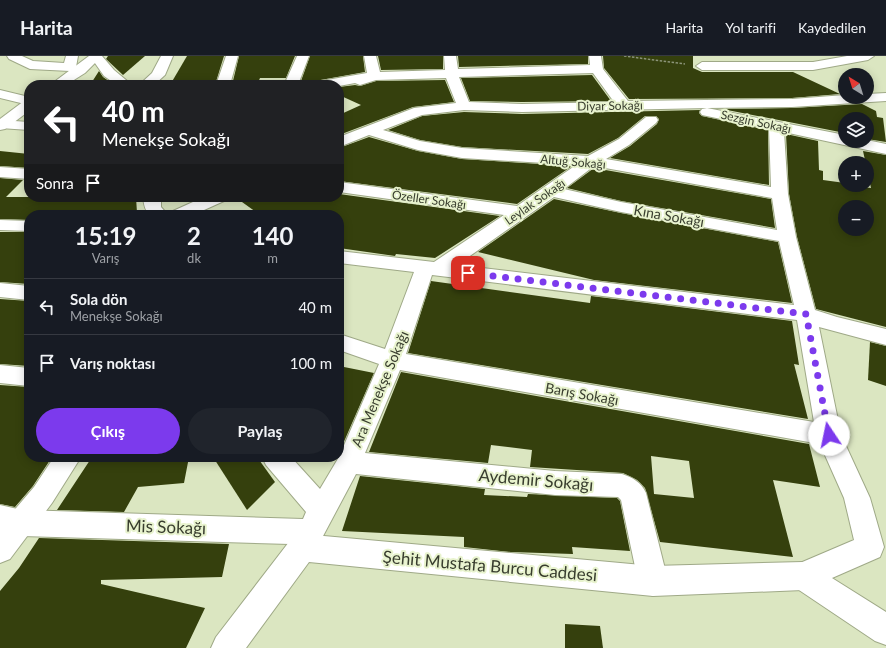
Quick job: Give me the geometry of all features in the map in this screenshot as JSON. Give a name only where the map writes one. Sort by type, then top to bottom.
[{"type":"street","points":[[13,56],[30,65],[74,64],[109,73]]},
{"type":"street","points":[[56,80],[82,56]]},
{"type":"street","points":[[62,80],[74,64],[96,56],[109,73],[118,80]]},
{"type":"street","points":[[152,80],[158,75],[167,56]]},
{"type":"street","points":[[225,80],[232,56]]},
{"type":"street","points":[[293,80],[303,56]]},
{"type":"street","points":[[370,56],[374,76]]},
{"type":"street","points":[[450,56],[452,75],[464,106]]},
{"type":"street","points":[[709,62],[813,66],[868,56]]},
{"type":"street","points":[[344,81],[374,76],[452,75],[511,71],[596,62],[624,105]]},
{"type":"street","points":[[344,92],[358,82],[374,76]]},
{"type":"street","points":[[0,94],[24,100]]},
{"type":"street","points":[[882,97],[886,110]]},
{"type":"street","name":"Diyar Sokağı","points":[[344,140],[419,111],[464,106],[522,108],[668,104],[792,103],[882,97]]},
{"type":"street","name":"Sezgin Sokağı","points":[[668,104],[838,139]]},
{"type":"street","points":[[1,125],[24,108]]},
{"type":"street","name":"Leylak Sokağı","points":[[431,268],[551,191],[591,161],[624,142],[651,120]]},
{"type":"street","points":[[1,125],[24,126]]},
{"type":"street","points":[[776,126],[780,194],[787,237],[806,314],[829,435],[878,547],[803,576]]},
{"type":"street","name":"Altuğ Sokağı","points":[[367,130],[418,145],[462,153],[591,161],[780,194]]},
{"type":"street","name":"Sezgin Sokağı","points":[[874,147],[886,149]]},
{"type":"street","points":[[0,172],[24,174]]},
{"type":"street","name":"Özeller Sokağı","points":[[344,188],[519,212]]},
{"type":"street","name":"Kına Sokağı","points":[[551,191],[621,207],[787,237]]},
{"type":"street","points":[[190,210],[207,202]]},
{"type":"street","points":[[0,225],[24,226]]},
{"type":"street","points":[[344,258],[806,314],[833,324],[886,337]]},
{"type":"street","name":"Ara Menekşe Sokağı","points":[[311,530],[348,462],[431,268]]},
{"type":"street","points":[[0,290],[24,292]]},
{"type":"street","name":"Barış Sokağı","points":[[344,344],[392,360],[829,435]]},
{"type":"street","points":[[0,374],[24,376]]},
{"type":"street","points":[[0,549],[11,520],[63,462]]},
{"type":"street","points":[[227,648],[311,530],[277,462]]},
{"type":"street","name":"Aydemir Sokağı","points":[[348,462],[555,483],[622,486],[633,493],[653,581]]},
{"type":"street","name":"Mis Sokağı","points":[[11,520],[311,530]]},
{"type":"street","name":"Şehit Mustafa Burcu Caddesi","points":[[311,530],[653,581],[803,576]]},
{"type":"street","points":[[803,576],[886,630]]},
{"type":"path","points":[[624,56],[709,62]]},
{"type":"building","points":[[108,56],[145,56],[123,75],[106,59]]},
{"type":"building","points":[[187,56],[224,56],[217,80],[173,80]]},
{"type":"building","points":[[239,56],[295,56],[286,78],[233,80]]},
{"type":"building","points":[[310,56],[363,56],[365,72],[321,80],[301,80]]},
{"type":"building","points":[[378,56],[443,56],[443,69],[381,70]]},
{"type":"building","points":[[458,56],[588,56],[588,64],[459,67]]},
{"type":"building","points":[[603,56],[693,56],[693,68],[702,72],[793,72],[838,94],[792,98],[629,99],[604,68]]},
{"type":"building","points":[[99,71],[107,80],[93,80]]},
{"type":"building","points":[[592,75],[611,101],[470,101],[461,78]]},
{"type":"building","points":[[445,80],[454,102],[413,107],[344,133],[344,113],[361,105],[344,97],[344,86],[360,86],[376,81]]},
{"type":"building","points":[[862,104],[876,111],[877,117],[883,118],[886,142],[874,140],[874,112],[838,112],[838,132],[722,109],[792,108]]},
{"type":"building","points":[[700,110],[699,113],[702,116],[768,130],[769,185],[610,158],[630,146],[657,124],[659,119],[656,116],[645,116],[618,138],[588,154],[462,147],[420,140],[388,130],[422,116],[464,112],[522,114]]},
{"type":"building","points":[[786,134],[818,141],[819,170],[823,171],[823,180],[838,182],[838,192],[874,192],[874,156],[864,156],[863,151],[886,155],[886,327],[816,309],[797,237],[789,194]]},
{"type":"building","points":[[369,137],[418,151],[462,159],[572,166],[517,204],[344,182],[344,146]]},
{"type":"building","points":[[0,151],[24,153],[24,168],[0,166]]},
{"type":"building","points":[[594,168],[771,199],[775,228],[621,201],[567,188]]},
{"type":"building","points":[[0,178],[23,180],[6,197],[24,197],[24,202],[136,202],[137,210],[24,210],[24,220],[0,219]]},
{"type":"building","points":[[344,195],[500,216],[435,258],[396,254],[395,256],[344,249],[344,210],[253,210],[242,202],[344,202]]},
{"type":"building","points":[[554,199],[778,242],[792,303],[594,280],[478,252]]},
{"type":"building","points":[[0,232],[24,232],[24,284],[0,282]]},
{"type":"building","points":[[431,281],[590,303],[591,296],[792,321],[799,365],[794,364],[808,419],[408,353]]},
{"type":"building","points":[[0,299],[24,301],[24,366],[0,364]]},
{"type":"building","points":[[870,342],[886,346],[886,386],[868,380]]},
{"type":"building","points":[[344,367],[374,373],[344,442]]},
{"type":"building","points":[[401,372],[809,444],[820,487],[773,480],[793,557],[660,542],[645,488],[637,480],[623,473],[530,467],[532,450],[491,445],[488,463],[369,452]],"holes":[[[651,456],[689,461],[694,498],[654,494]]]},
{"type":"building","points":[[0,385],[24,387],[24,462],[49,462],[33,486],[15,507],[0,504]]},
{"type":"building","points":[[89,462],[188,462],[184,483],[138,487],[124,512],[57,510]]},
{"type":"building","points":[[216,462],[261,462],[275,482],[247,510]]},
{"type":"building","points":[[360,476],[485,489],[484,495],[527,497],[528,494],[617,498],[620,501],[630,551],[572,547],[573,554],[511,552],[464,547],[464,537],[342,531]]},
{"type":"building","points":[[39,538],[229,544],[222,577],[101,580],[101,584],[205,608],[186,648],[0,648],[0,591],[19,568]]},
{"type":"building","points":[[565,624],[600,626],[603,648],[565,648]]},
{"type":"route","points":[[468,273],[806,314],[829,435]]}]
